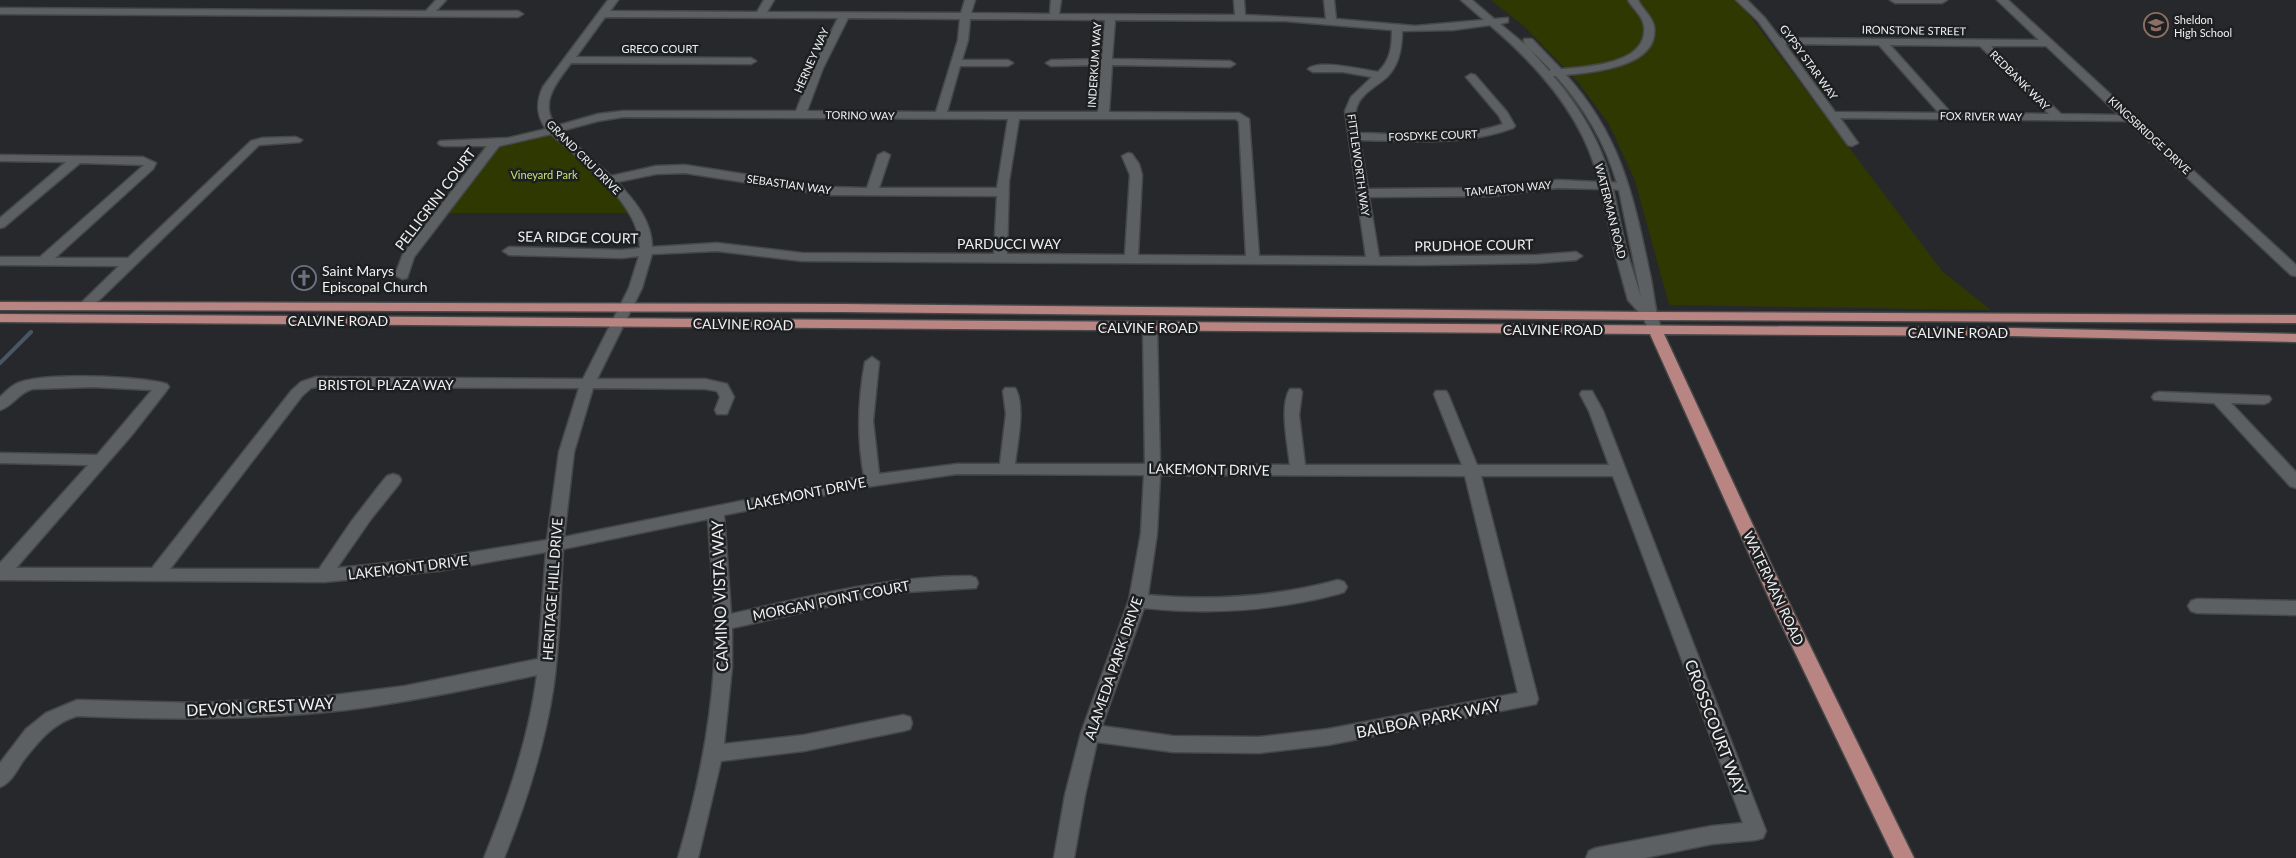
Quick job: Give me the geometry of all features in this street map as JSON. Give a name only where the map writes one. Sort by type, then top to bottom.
[{"type":"main road","name":"CALVINE ROAD","points":[[0,306],[767,307],[1306,312],[1652,323],[2296,338]]},
{"type":"main road","points":[[27,318],[49,312],[128,313],[146,306]]},
{"type":"main road","points":[[463,321],[496,315],[608,316],[625,307]]},
{"type":"main road","points":[[616,323],[634,315],[740,316],[767,307]]},
{"type":"main road","points":[[1150,328],[1163,319],[1272,319],[1306,312]]},
{"type":"main road","name":"CALVINE ROAD","points":[[0,318],[1150,328],[2296,319]]},
{"type":"main road","name":"WATERMAN ROAD","points":[[1652,323],[1782,607],[1904,858]]},
{"type":"street","points":[[137,11],[152,0]]},
{"type":"street","points":[[224,12],[240,0]]},
{"type":"street","points":[[429,13],[441,0]]},
{"type":"street","name":"GRAND CRU DRIVE","points":[[613,0],[548,87],[543,102],[544,117],[554,130],[630,202],[638,213],[643,225],[646,252],[639,280],[616,323]]},
{"type":"street","points":[[760,15],[769,0]]},
{"type":"street","points":[[940,116],[963,40],[965,16],[970,0]]},
{"type":"street","points":[[1054,17],[1056,0]]},
{"type":"street","points":[[1239,0],[1240,18]]},
{"type":"street","points":[[1329,0],[1332,14],[1331,21]]},
{"type":"street","name":"WATERMAN ROAD","points":[[1466,0],[1524,49],[1545,73],[1568,102],[1594,147],[1606,185],[1620,249],[1635,300],[1652,323]]},
{"type":"street","name":"WATERMAN ROAD","points":[[1482,0],[1560,72],[1591,114],[1613,156],[1623,186],[1652,323]]},
{"type":"street","points":[[1545,73],[1615,64],[1640,52],[1650,38],[1650,26],[1633,0]]},
{"type":"street","name":"GYPSY STAR WAY","points":[[1741,0],[1761,19],[1852,143]]},
{"type":"street","points":[[1895,0],[1942,0]]},
{"type":"street","name":"KINGSBRIDGE DRIVE","points":[[2002,0],[2132,118],[2296,272]]},
{"type":"street","points":[[0,11],[518,14]]},
{"type":"street","points":[[602,14],[1240,18],[1331,21],[1397,28],[1444,28],[1505,20]]},
{"type":"street","name":"HERNEY WAY","points":[[800,115],[818,68],[845,15]]},
{"type":"street","name":"INDERKUM WAY","points":[[1104,115],[1110,17]]},
{"type":"street","name":"FITTLEWORTH WAY","points":[[1373,260],[1350,117],[1352,105],[1362,92],[1382,76],[1390,65],[1397,50],[1397,28]]},
{"type":"street","name":"IRONSTONE STREET","points":[[1777,41],[2050,43]]},
{"type":"street","points":[[1882,42],[1948,116]]},
{"type":"street","name":"REDBANK WAY","points":[[1982,43],[2058,117]]},
{"type":"street","name":"GRECO COURT","points":[[568,60],[752,61]]},
{"type":"street","points":[[956,63],[1008,64]]},
{"type":"street","points":[[1051,63],[1230,64]]},
{"type":"street","points":[[1313,69],[1343,69],[1382,76]]},
{"type":"street","name":"FOSDYKE COURT","points":[[1353,136],[1462,135],[1502,130],[1509,126],[1508,120],[1482,94],[1471,77]]},
{"type":"street","name":"TORINO WAY","points":[[444,143],[496,143],[528,138],[584,120],[623,114],[1239,116],[1245,121],[1253,260]]},
{"type":"street","name":"FOX RIVER WAY","points":[[1831,115],[2132,118]]},
{"type":"street","points":[[1000,258],[1004,230],[1003,192],[1014,116]]},
{"type":"street","points":[[85,306],[255,143],[262,140],[296,140]]},
{"type":"street","name":"PELLIGRINI COURT","points":[[402,274],[408,257],[496,143]]},
{"type":"street","points":[[872,192],[884,155]]},
{"type":"street","points":[[1128,156],[1133,164],[1136,175],[1131,259]]},
{"type":"street","points":[[0,158],[143,160],[150,164],[44,261]]},
{"type":"street","points":[[0,224],[77,159]]},
{"type":"street","name":"SEBASTIAN WAY","points":[[607,180],[656,170],[685,169],[813,190],[1003,192]]},
{"type":"street","name":"TAMEATON WAY","points":[[1362,193],[1492,192],[1558,184],[1623,186]]},
{"type":"street","name":"PARDUCCI WAY","points":[[646,252],[675,248],[716,247],[802,257],[1373,260]]},
{"type":"street","name":"SEA RIDGE COURT","points":[[509,251],[622,254],[646,252]]},
{"type":"street","name":"PRUDHOE COURT","points":[[1373,260],[1537,259],[1576,256]]},
{"type":"street","points":[[0,261],[131,262]]},
{"type":"street","name":"HERITAGE HILL DRIVE","points":[[494,858],[519,794],[533,747],[542,704],[547,664],[560,487],[567,446],[587,384],[616,323]]},
{"type":"street","name":"ALAMEDA PARK DRIVE","points":[[1064,858],[1070,819],[1091,733],[1138,601],[1149,542],[1152,468],[1150,328]]},
{"type":"street","points":[[872,362],[865,411],[866,437],[872,480]]},
{"type":"street","name":"BRISTOL PLAZA WAY","points":[[156,575],[297,393],[306,385],[316,382],[587,384]]},
{"type":"street","points":[[0,405],[25,386],[40,383],[128,383],[162,387],[102,460],[0,574]]},
{"type":"street","points":[[587,384],[705,384],[722,387],[727,397],[722,410]]},
{"type":"street","points":[[1007,467],[1013,414],[1010,391]]},
{"type":"street","points":[[1295,392],[1292,415],[1298,470]]},
{"type":"street","points":[[1441,394],[1464,446],[1471,469]]},
{"type":"street","points":[[1587,394],[1596,411],[1618,471]]},
{"type":"street","points":[[2159,397],[2264,399]]},
{"type":"street","points":[[2219,399],[2296,482]]},
{"type":"street","points":[[0,458],[102,460]]},
{"type":"street","name":"LAKEMONT DRIVE","points":[[0,574],[324,576],[416,568],[555,543],[872,480],[941,470],[1007,467],[1618,471]]},
{"type":"street","name":"BALBOA PARK WAY","points":[[1091,733],[1173,744],[1259,745],[1328,737],[1529,699],[1471,469]]},
{"type":"street","name":"CROSSCOURT WAY","points":[[1596,858],[1712,835],[1756,831],[1618,471]]},
{"type":"street","points":[[324,576],[370,506],[393,480]]},
{"type":"street","name":"CAMINO VISTA WAY","points":[[688,858],[713,754],[720,708],[723,623],[716,511]]},
{"type":"street","name":"MORGAN POINT COURT","points":[[723,623],[884,587],[916,583],[970,583]]},
{"type":"street","points":[[1138,601],[1178,606],[1241,606],[1280,601],[1338,587]]},
{"type":"street","points":[[2197,606],[2296,608]]},
{"type":"street","name":"DEVON CREST WAY","points":[[0,778],[36,732],[55,715],[71,710],[208,711],[319,705],[385,697],[450,686],[547,664]]},
{"type":"street","points":[[713,754],[804,743],[903,723]]},
{"type":"green space","points":[[1491,0],[1735,0],[1750,16],[1942,271],[1991,310],[1669,305],[1635,181],[1609,124],[1578,82],[1524,26]]},
{"type":"green space","name":"Vineyard Park","points":[[553,130],[638,213],[442,213],[495,143]]},
{"type":"waterway","points":[[0,363],[31,332]]},
{"type":"place","name":"Sheldon High School","points":[[2156,25]]},
{"type":"place","name":"Saint Marys Episcopal Church","points":[[304,278]]}]
